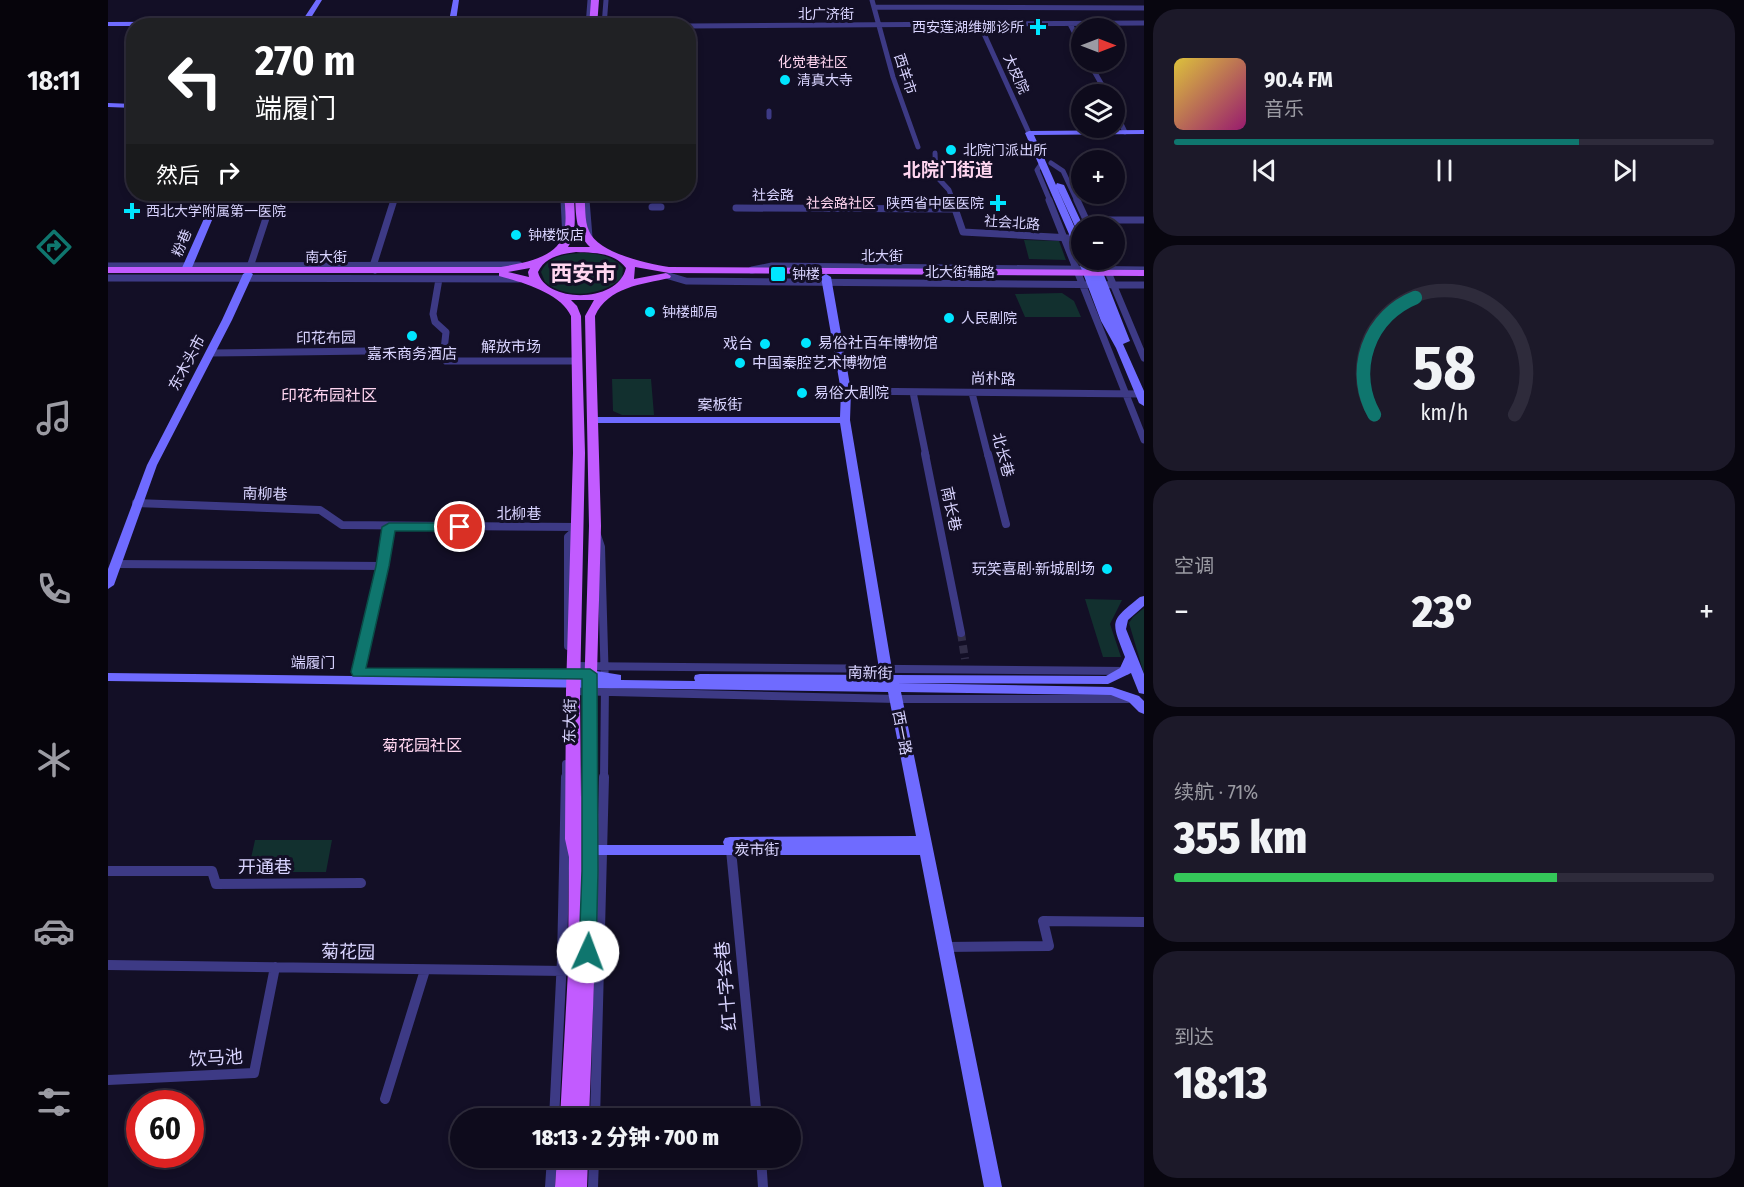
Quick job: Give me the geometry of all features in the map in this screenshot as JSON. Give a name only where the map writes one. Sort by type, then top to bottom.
[{"type":"main road","points":[[594,18],[595,0]]},
{"type":"main road","points":[[600,0],[601,18]]},
{"type":"main road","points":[[561,249],[570,234],[568,201]]},
{"type":"main road","points":[[580,201],[582,231],[593,245],[604,251]]},
{"type":"main road","points":[[561,249],[604,251]]},
{"type":"main road","name":"南大街","points":[[108,272],[187,268],[248,272],[374,268],[501,270],[538,261],[561,249]]},
{"type":"main road","name":"北大街","points":[[604,251],[638,266],[656,269],[1094,275],[1144,280]]},
{"type":"main road","points":[[623,258],[630,265],[632,272],[631,279],[625,286]]},
{"type":"main road","points":[[536,284],[533,272],[538,261]]},
{"type":"main road","name":"北大街","points":[[607,294],[646,278],[669,276],[826,280],[1094,275],[1144,271]]},
{"type":"main road","name":"南大街","points":[[108,272],[500,274],[536,284],[559,295]]},
{"type":"main road","points":[[559,295],[581,298],[607,294]]},
{"type":"main road","name":"东大街","points":[[570,1108],[590,871],[596,847],[597,680],[594,420],[590,316],[595,305],[607,294]]},
{"type":"main road","name":"东大街","points":[[559,295],[570,303],[575,312],[579,453],[578,527],[570,679],[573,839],[577,857],[582,972],[580,1108]]},
{"type":"main road","points":[[565,1187],[566,1168]]},
{"type":"main road","points":[[577,1187],[578,1168]]},
{"type":"street","points":[[307,18],[319,0]]},
{"type":"street","points":[[453,18],[456,0]]},
{"type":"street","points":[[589,18],[590,0]]},
{"type":"street","points":[[602,18],[606,0]]},
{"type":"street","name":"西羊市","points":[[872,0],[918,147]]},
{"type":"street","points":[[874,8],[1144,8]]},
{"type":"street","name":"北广济街","points":[[696,26],[1144,23]]},
{"type":"street","name":"大皮院","points":[[980,25],[1034,133]]},
{"type":"street","points":[[108,27],[126,27]]},
{"type":"street","points":[[108,27],[126,28]]},
{"type":"street","points":[[108,105],[126,106]]},
{"type":"street","points":[[1125,132],[1144,132]]},
{"type":"street","points":[[1071,133],[1034,133],[1071,229]]},
{"type":"street","name":"社会北路","points":[[935,153],[936,176],[949,190],[963,232],[1071,237]]},
{"type":"street","points":[[1046,163],[1063,171],[1084,216]]},
{"type":"street","name":"粉巷","points":[[187,268],[216,201]]},
{"type":"street","points":[[272,201],[248,272],[536,284]]},
{"type":"street","points":[[374,268],[394,201]]},
{"type":"street","points":[[586,201],[588,233],[593,245]]},
{"type":"street","points":[[652,207],[661,207]]},
{"type":"street","name":"社会路","points":[[736,208],[955,209]]},
{"type":"street","points":[[1125,221],[1144,220]]},
{"type":"street","name":"东木头市","points":[[108,585],[136,503],[152,465],[210,353],[248,272]]},
{"type":"street","points":[[1094,275],[1144,285]]},
{"type":"street","points":[[1094,275],[1144,358]]},
{"type":"street","points":[[1094,275],[1144,384]]},
{"type":"street","points":[[1094,275],[1126,394],[1144,440]]},
{"type":"street","points":[[1094,275],[1106,321],[1121,348],[1142,399]]},
{"type":"street","points":[[439,279],[433,314],[435,322],[446,332],[444,350]]},
{"type":"street","name":"西一路","points":[[826,280],[846,391],[845,420],[867,565],[993,1187]]},
{"type":"street","name":"印花布园","points":[[210,353],[444,350]]},
{"type":"street","name":"解放市场","points":[[444,350],[446,361],[576,361]]},
{"type":"street","name":"尚朴路","points":[[846,391],[1126,394],[1142,399]]},
{"type":"street","name":"南长巷","points":[[913,392],[961,633]]},
{"type":"street","name":"北长巷","points":[[972,393],[1006,524]]},
{"type":"street","name":"案板街","points":[[594,420],[845,420]]},
{"type":"street","name":"南柳巷","points":[[136,503],[320,510],[342,525],[389,527]]},
{"type":"street","points":[[357,676],[383,566],[389,527]]},
{"type":"street","name":"北柳巷","points":[[389,527],[578,527]]},
{"type":"street","points":[[115,564],[383,566]]},
{"type":"street","points":[[1139,695],[1138,671],[1128,664],[1120,623],[1127,612],[1144,600]]},
{"type":"street","points":[[965,659],[969,675]]},
{"type":"street","name":"南新街","points":[[891,684],[969,675],[1108,680],[1128,664]]},
{"type":"street","name":"端履门","points":[[108,669],[597,680]]},
{"type":"street","name":"端履门","points":[[108,677],[357,676]]},
{"type":"street","points":[[555,1108],[570,679],[891,684]]},
{"type":"street","name":"南新街","points":[[597,680],[891,684],[1112,691],[1139,695],[1144,709]]},
{"type":"street","name":"炭市街","points":[[596,847],[924,846]]},
{"type":"street","name":"炭市街","points":[[596,847],[731,850],[924,846]]},
{"type":"street","points":[[595,1108],[596,847]]},
{"type":"street","name":"红十字会巷","points":[[731,850],[756,1108]]},
{"type":"street","name":"开通巷","points":[[108,871],[213,871],[216,884],[361,883]]},
{"type":"street","points":[[944,947],[1049,946],[1043,921],[1144,922]]},
{"type":"street","name":"菊花园","points":[[108,965],[582,972]]},
{"type":"street","name":"饮马池","points":[[108,1080],[254,1073],[274,967]]},
{"type":"street","points":[[385,1099],[425,970]]},
{"type":"street","points":[[550,1187],[551,1168]]},
{"type":"street","points":[[593,1187],[594,1168]]},
{"type":"street","points":[[762,1168],[763,1187]]},
{"type":"green space","points":[[1024,240],[1059,241],[1066,260],[1029,259]]},
{"type":"green space","points":[[598,254],[614,260],[623,268],[622,278],[605,289],[584,294],[563,292],[545,282],[541,272],[548,263],[563,255]]},
{"type":"green space","points":[[1062,293],[1074,301],[1081,317],[1025,317],[1015,294]]},
{"type":"green space","points":[[612,379],[651,379],[654,415],[622,415],[613,411]]},
{"type":"green space","points":[[1085,599],[1122,600],[1110,624],[1121,657],[1103,657]]},
{"type":"green space","points":[[1144,608],[1144,674],[1129,623]]},
{"type":"green space","points":[[255,840],[332,840],[326,872],[248,872]]},
{"type":"tunnel","points":[[961,633],[965,659]]},
{"type":"place","name":"西安莲湖维娜诊所","points":[[1038,27]]},
{"type":"place","name":"清真大寺","points":[[785,80]]},
{"type":"place","name":"北院门派出所","points":[[951,150]]},
{"type":"place","name":"陕西省中医医院","points":[[998,203]]},
{"type":"place","name":"西北大学附属第一医院","points":[[132,211]]},
{"type":"place","name":"钟楼饭店","points":[[516,235]]},
{"type":"place","name":"钟楼","points":[[778,274]]},
{"type":"place","name":"钟楼邮局","points":[[650,312]]},
{"type":"place","name":"人民剧院","points":[[949,318]]},
{"type":"place","name":"嘉禾商务酒店","points":[[412,336]]},
{"type":"place","name":"易俗社百年博物馆","points":[[806,343]]},
{"type":"place","name":"戏台","points":[[765,344]]},
{"type":"place","name":"中国秦腔艺术博物馆","points":[[740,363]]},
{"type":"place","name":"易俗大剧院","points":[[802,393]]},
{"type":"place","name":"玩笑喜剧·新城剧场","points":[[1107,569]]},
{"type":"district","name":"化觉巷社区","points":[[813,62]]},
{"type":"district","name":"北院门街道","points":[[948,170]]},
{"type":"district","name":"社会路社区","points":[[841,203]]},
{"type":"district","name":"西安市","points":[[583,273]]},
{"type":"district","name":"印花布园社区","points":[[329,395]]},
{"type":"district","name":"菊花园社区","points":[[422,745]]},
{"type":"route","points":[[460,527],[389,527],[383,566],[358,672],[590,674],[588,952]]}]
